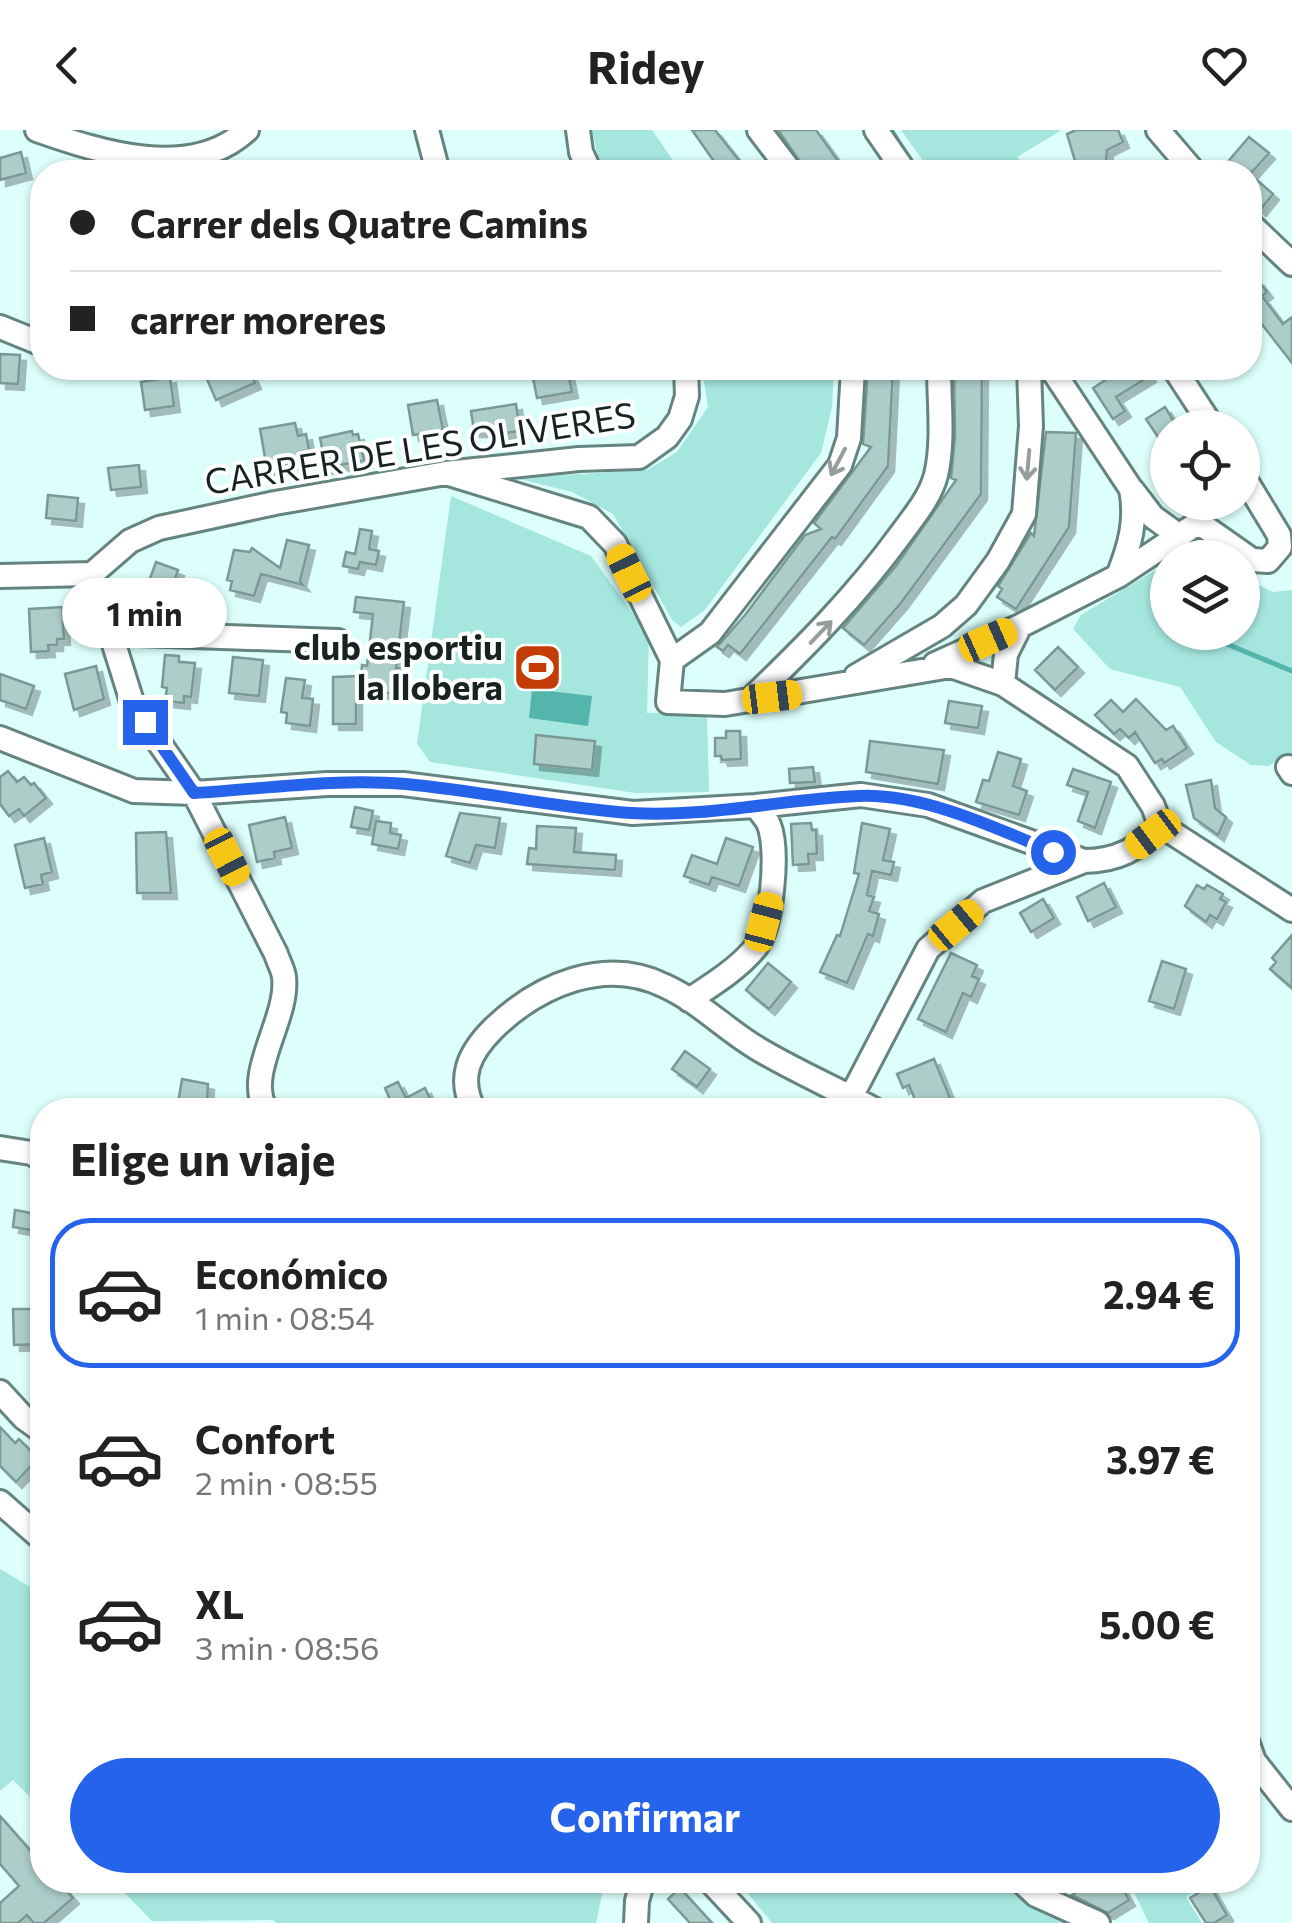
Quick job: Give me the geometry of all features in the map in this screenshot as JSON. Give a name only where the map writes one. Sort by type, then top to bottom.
[{"type":"street","points":[[37,130],[74,143],[148,159],[196,156],[231,142],[247,130]]},
{"type":"street","points":[[427,130],[435,160]]},
{"type":"street","points":[[578,130],[585,160]]},
{"type":"street","points":[[759,130],[781,160]]},
{"type":"street","points":[[876,130],[897,160]]},
{"type":"street","points":[[1158,130],[1184,160]]},
{"type":"street","points":[[1262,235],[1292,264]]},
{"type":"street","points":[[0,327],[30,339]]},
{"type":"street","name":"CARRER DE LES OLIVERES","points":[[92,574],[130,541],[158,528],[275,503],[446,473],[579,459],[639,458],[667,437],[680,419],[687,396],[686,380]]},
{"type":"street","points":[[672,660],[710,633],[840,465],[849,438],[852,380]]},
{"type":"street","points":[[750,700],[824,629],[872,574],[926,500],[938,460],[939,380]]},
{"type":"street","points":[[836,686],[942,626],[966,605],[998,560],[1024,514],[1031,426],[1029,380]]},
{"type":"street","points":[[1059,380],[1153,517],[1178,535]]},
{"type":"street","points":[[1182,380],[1201,410]]},
{"type":"street","points":[[446,473],[589,518],[615,544],[672,660],[668,702],[725,704],[951,666],[1003,684],[1127,766],[1153,806],[1160,825],[1292,910]]},
{"type":"street","points":[[1118,576],[1132,536],[1135,512],[1131,488]]},
{"type":"street","points":[[923,669],[1118,576],[1192,526],[1202,525],[1252,560],[1268,562],[1280,547],[1279,535],[1260,504]]},
{"type":"street","points":[[0,576],[92,574],[133,705],[194,793],[284,976],[282,1003],[260,1078],[259,1098]]},
{"type":"street","points":[[1003,684],[1006,654],[1020,626]]},
{"type":"street","points":[[110,633],[338,641]]},
{"type":"street","points":[[0,738],[134,791],[194,793],[327,784],[403,784],[633,813],[861,795],[928,804],[1084,861],[1105,861],[1128,853],[1160,825]]},
{"type":"street","points":[[688,1000],[721,980],[758,944],[770,899],[774,852],[769,824],[756,806]]},
{"type":"street","points":[[1027,884],[1036,860],[1028,841]]},
{"type":"street","points":[[470,1098],[464,1078],[472,1055],[508,1014],[538,993],[572,979],[603,974],[638,976],[664,985],[759,1049],[851,1097],[928,949],[984,901],[1084,861]]},
{"type":"street","points":[[0,1148],[30,1153]]},
{"type":"street","points":[[0,1392],[30,1422]]},
{"type":"street","points":[[0,1502],[30,1528]]},
{"type":"street","points":[[1260,1769],[1292,1809]]},
{"type":"street","points":[[636,1923],[639,1893]]},
{"type":"street","points":[[720,1893],[749,1923]]},
{"type":"street","points":[[1040,1893],[1098,1923]]},
{"type":"shaded area","points":[[592,130],[652,130],[673,160],[600,160]]},
{"type":"shaded area","points":[[901,130],[1062,130],[1017,157],[1020,160],[922,160]]},
{"type":"shaded area","points":[[704,380],[833,380],[832,407],[821,453],[704,611],[681,627],[672,620],[613,514],[572,492],[515,478],[647,470],[677,452],[708,407]]},
{"type":"shaded area","name":"club esportiu la llobera","points":[[451,496],[591,556],[649,635],[647,713],[707,713],[709,792],[635,793],[430,762],[417,744]]},
{"type":"shaded area","points":[[1150,573],[1150,650],[1260,650],[1260,586],[1273,592],[1292,590],[1292,761],[1282,757],[1269,766],[1251,765],[1216,742],[1180,687],[1110,669],[1073,629],[1081,615]]},
{"type":"shaded area","points":[[532,689],[592,696],[588,726],[529,718]]},
{"type":"shaded area","points":[[0,1569],[30,1587],[30,1797],[13,1780],[0,1791]]},
{"type":"shaded area","points":[[125,1893],[602,1893],[596,1923],[152,1921]]},
{"type":"shaded area","points":[[748,1893],[1018,1893],[1074,1923],[772,1923]]},
{"type":"shaded area","points":[[1134,1893],[1191,1893],[1186,1897],[1202,1923],[1149,1923]]},
{"type":"building","points":[[692,130],[715,130],[739,160],[713,160]]},
{"type":"building","points":[[778,130],[816,130],[837,160],[799,160]]},
{"type":"building","points":[[1076,130],[1118,130],[1123,142],[1107,150],[1106,160],[1075,160],[1067,134]]},
{"type":"building","points":[[1249,137],[1269,153],[1262,161],[1229,160]]},
{"type":"building","points":[[21,152],[26,173],[0,180],[0,158]]},
{"type":"building","points":[[1262,184],[1273,194],[1262,208]]},
{"type":"building","points":[[1262,296],[1283,324],[1292,317],[1292,363],[1262,324]]},
{"type":"building","points":[[0,354],[20,355],[18,384],[0,383]]},
{"type":"building","points":[[170,380],[174,406],[145,410],[141,382]]},
{"type":"building","points":[[207,380],[254,380],[255,383],[216,400]]},
{"type":"building","points":[[533,380],[570,380],[572,392],[537,398]]},
{"type":"building","points":[[867,380],[892,380],[888,466],[835,539],[832,537],[740,654],[728,645],[723,651],[717,647],[805,535],[821,529],[814,523],[871,447],[863,444]]},
{"type":"building","points":[[954,380],[982,380],[981,494],[901,603],[864,645],[843,628],[896,566],[956,480],[951,478]]},
{"type":"building","points":[[1105,380],[1144,380],[1116,397],[1125,411],[1113,419],[1093,388]]},
{"type":"building","points":[[437,400],[443,430],[413,435],[408,405]]},
{"type":"building","points":[[516,404],[520,431],[474,431],[471,411]]},
{"type":"building","points":[[295,423],[298,436],[306,434],[309,450],[298,452],[299,462],[267,469],[260,429]]},
{"type":"building","points":[[352,431],[353,435],[358,434],[364,460],[326,468],[320,438]]},
{"type":"building","points":[[1046,432],[1076,433],[1069,527],[1016,609],[997,597],[1002,589],[998,586],[1031,533],[1034,536]]},
{"type":"building","points":[[139,465],[141,487],[111,490],[108,468]]},
{"type":"building","points":[[48,495],[78,498],[76,521],[46,518]]},
{"type":"building","points":[[360,529],[372,531],[369,549],[379,551],[376,565],[360,562],[358,569],[343,566],[346,552],[355,554]]},
{"type":"building","points":[[287,540],[309,545],[300,581],[303,585],[261,574],[254,596],[230,590],[232,581],[227,580],[234,550],[250,552],[252,548],[280,568]]},
{"type":"building","points":[[156,562],[178,570],[165,608],[142,600]]},
{"type":"building","points":[[356,597],[404,602],[396,668],[402,668],[400,694],[356,691],[356,724],[333,724],[333,677],[361,676],[362,665],[367,666],[373,614],[354,612]]},
{"type":"building","points":[[62,607],[64,639],[57,639],[57,645],[48,645],[49,651],[31,652],[29,609]]},
{"type":"building","points":[[1058,647],[1078,667],[1055,690],[1035,670]]},
{"type":"building","points":[[165,655],[179,656],[179,662],[195,663],[191,697],[184,696],[184,703],[165,701]]},
{"type":"building","points":[[233,657],[263,660],[259,696],[229,693]]},
{"type":"building","points":[[96,666],[104,699],[74,710],[65,674]]},
{"type":"building","points":[[0,674],[34,686],[26,709],[0,700]]},
{"type":"building","points":[[286,678],[305,680],[302,698],[313,699],[310,726],[286,723],[287,713],[281,712]]},
{"type":"building","points":[[1136,699],[1166,730],[1173,726],[1187,748],[1164,763],[1162,759],[1155,763],[1135,732],[1129,738],[1120,729],[1114,734],[1095,715],[1111,700],[1123,712]]},
{"type":"building","points":[[949,701],[982,706],[978,728],[945,723]]},
{"type":"building","points":[[726,731],[740,731],[741,759],[722,760],[715,756],[715,738],[726,738]]},
{"type":"building","points":[[536,735],[595,741],[592,770],[534,764]]},
{"type":"building","points":[[870,741],[944,750],[938,784],[866,772]]},
{"type":"building","points":[[998,752],[1021,759],[1013,786],[1027,791],[1019,815],[976,802],[983,780],[989,781]]},
{"type":"building","points":[[813,767],[815,782],[790,783],[789,769]]},
{"type":"building","points":[[1073,769],[1111,782],[1095,828],[1078,821],[1088,792],[1067,785]]},
{"type":"building","points":[[8,771],[17,782],[24,777],[31,785],[34,783],[46,798],[24,816],[19,809],[9,816],[0,804],[0,777]]},
{"type":"building","points":[[1211,780],[1215,808],[1226,817],[1218,835],[1194,818],[1186,785]]},
{"type":"building","points":[[355,807],[373,811],[369,830],[351,827]]},
{"type":"building","points":[[460,813],[500,818],[495,848],[476,845],[470,863],[446,856]]},
{"type":"building","points":[[285,817],[292,848],[257,862],[249,825]]},
{"type":"building","points":[[376,821],[391,823],[390,833],[401,835],[398,849],[372,844]]},
{"type":"building","points":[[811,823],[812,830],[816,830],[817,854],[808,854],[809,864],[793,865],[791,824]]},
{"type":"building","points":[[862,823],[890,829],[883,860],[894,862],[891,875],[872,871],[867,895],[874,897],[869,911],[879,914],[873,936],[868,934],[847,983],[820,972],[837,935],[840,936],[859,874],[854,873]]},
{"type":"building","points":[[537,826],[576,828],[574,852],[616,855],[615,870],[527,864],[529,848],[536,849]]},
{"type":"building","points":[[166,832],[171,893],[137,893],[136,833]]},
{"type":"building","points":[[44,838],[52,872],[41,875],[43,884],[25,888],[15,845]]},
{"type":"building","points":[[726,838],[753,847],[739,886],[712,877],[709,885],[684,876],[692,855],[717,864]]},
{"type":"building","points":[[1104,883],[1116,907],[1088,921],[1077,897]]},
{"type":"building","points":[[1197,885],[1204,889],[1207,885],[1223,894],[1220,899],[1226,902],[1217,919],[1210,915],[1206,922],[1185,906]]},
{"type":"building","points":[[1043,899],[1054,918],[1031,932],[1020,913]]},
{"type":"building","points":[[1292,935],[1292,988],[1270,969],[1276,962],[1272,958]]},
{"type":"building","points":[[951,953],[977,965],[972,976],[979,979],[971,997],[963,993],[946,1032],[918,1019]]},
{"type":"building","points":[[1162,961],[1186,969],[1174,1009],[1149,1001]]},
{"type":"building","points":[[768,963],[791,982],[769,1009],[746,990]]},
{"type":"building","points":[[685,1051],[710,1069],[697,1087],[672,1069]]},
{"type":"building","points":[[934,1059],[950,1098],[914,1098],[909,1085],[903,1088],[897,1074]]},
{"type":"building","points":[[182,1079],[208,1084],[207,1098],[179,1098]]},
{"type":"building","points":[[398,1082],[406,1098],[389,1098],[385,1088]]},
{"type":"building","points":[[425,1088],[430,1098],[406,1098]]},
{"type":"building","points":[[15,1210],[30,1213],[30,1230],[13,1227]]},
{"type":"building","points":[[13,1309],[30,1309],[30,1344],[14,1345]]},
{"type":"building","points":[[0,1427],[15,1443],[19,1439],[30,1450],[30,1467],[16,1482],[0,1466]]},
{"type":"building","points":[[0,1816],[30,1850],[30,1893],[69,1893],[73,1898],[44,1923],[34,1923],[27,1915],[18,1923],[0,1923],[0,1903],[19,1886],[0,1864]]},
{"type":"building","points":[[675,1893],[685,1893],[712,1923],[690,1923],[668,1899]]},
{"type":"building","points":[[1125,1893],[1129,1900],[1108,1913],[1072,1895]]},
{"type":"building","points":[[1198,1893],[1214,1893],[1227,1915],[1206,1923],[1190,1898]]},
{"type":"waterway","points":[[891,130],[910,160]]},
{"type":"waterway","points":[[1241,650],[1292,671]]},
{"type":"place","name":"club esportiu la llobera","points":[[538,668]]},
{"type":"route","points":[[145,722],[194,793],[327,784],[403,784],[633,813],[685,812],[861,795],[928,804],[1053,852]]}]
